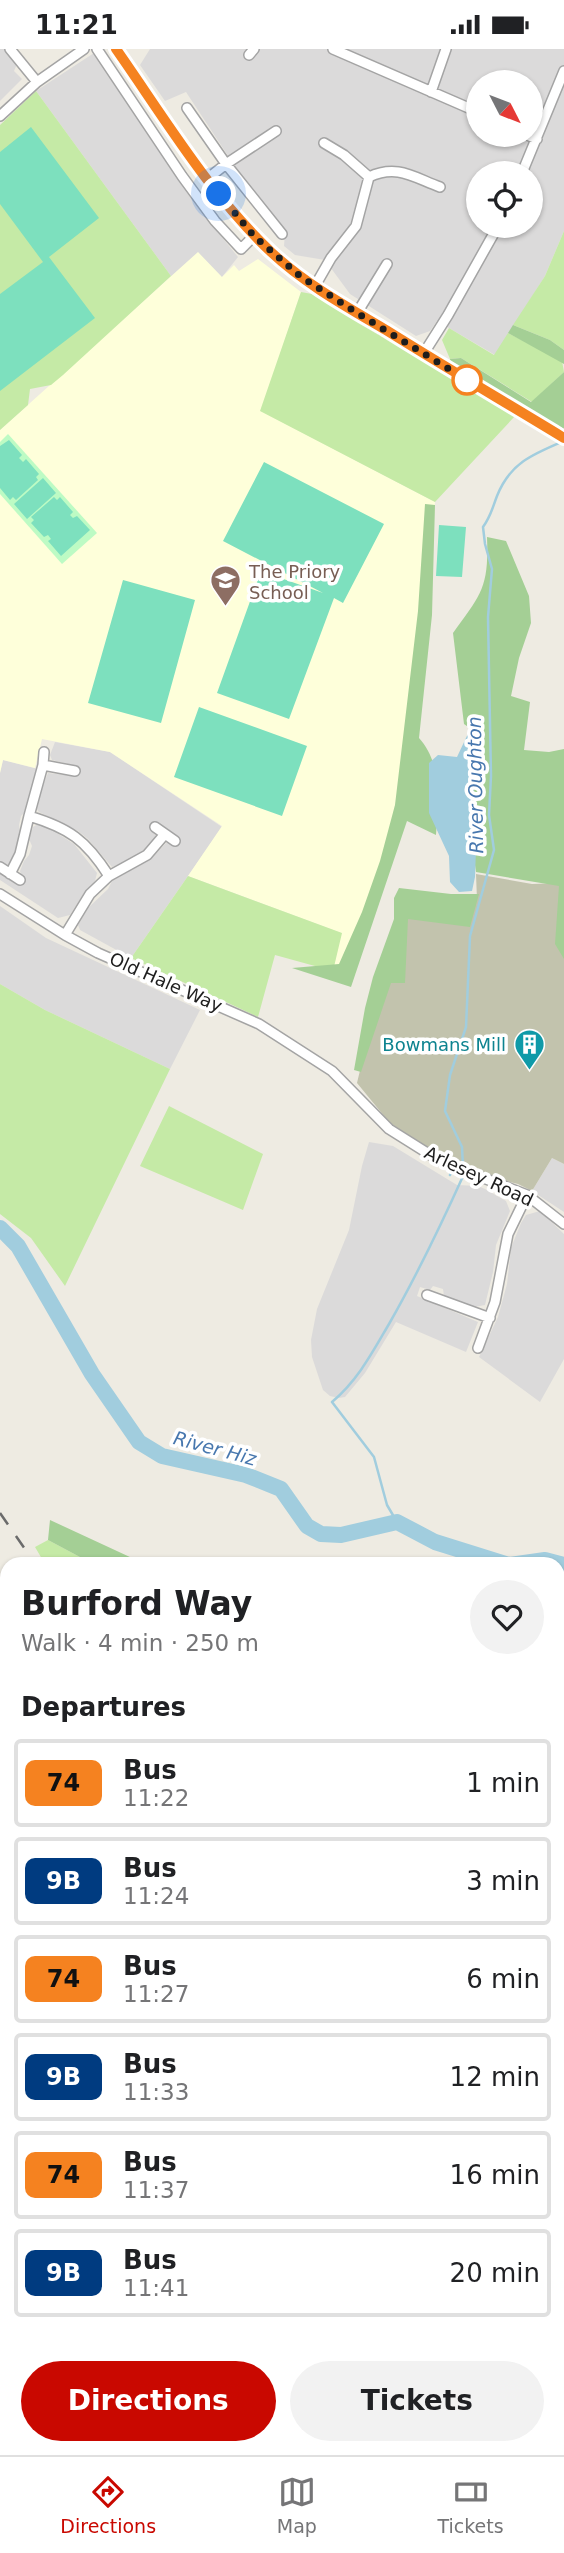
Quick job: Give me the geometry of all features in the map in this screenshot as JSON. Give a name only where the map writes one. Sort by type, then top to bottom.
[{"type":"main road","points":[[116,49],[206,179],[254,236],[274,255],[357,313],[564,438]]},
{"type":"street","points":[[10,49],[37,82]]},
{"type":"street","points":[[0,116],[37,82],[84,49]]},
{"type":"street","points":[[97,49],[215,221],[241,249],[254,236]]},
{"type":"street","points":[[333,49],[466,107]]},
{"type":"street","points":[[431,92],[446,49]]},
{"type":"street","points":[[543,124],[564,71]]},
{"type":"street","points":[[187,108],[282,234]]},
{"type":"street","points":[[206,179],[276,131]]},
{"type":"street","points":[[324,143],[344,155],[369,177]]},
{"type":"street","points":[[369,177],[385,170],[395,170],[440,187]]},
{"type":"street","points":[[315,286],[331,258],[356,226],[369,177]]},
{"type":"street","points":[[424,353],[491,238]]},
{"type":"street","points":[[357,313],[387,264]]},
{"type":"street","points":[[10,874],[20,854],[43,765],[44,751]]},
{"type":"street","points":[[43,765],[75,771]]},
{"type":"street","points":[[29,815],[53,823],[75,835],[89,848],[109,876]]},
{"type":"street","points":[[155,827],[175,841]]},
{"type":"street","points":[[65,935],[90,894],[109,876],[147,855],[165,834]]},
{"type":"street","points":[[0,867],[20,880]]},
{"type":"street","name":"Old Hale Way","points":[[0,894],[65,935],[259,1024],[332,1070]]},
{"type":"street","name":"Arlesey Road","points":[[332,1070],[388,1129],[398,1136],[440,1161],[527,1195],[564,1224]]},
{"type":"street","points":[[478,1348],[490,1318],[508,1234],[527,1195]]},
{"type":"street","points":[[427,1295],[490,1318]]},
{"type":"shaded area","points":[[0,49],[4,49],[17,64],[14,71],[22,79],[0,101]]},
{"type":"shaded area","points":[[150,49],[564,49],[564,231],[545,276],[495,355],[437,321],[430,331],[416,336],[350,294],[325,260],[295,255],[284,246],[285,233],[238,171],[186,92],[165,101],[140,65]]},
{"type":"shaded area","points":[[94,53],[212,225],[238,257],[222,277],[171,276],[36,91]]},
{"type":"shaded area","name":"The Priory School","points":[[198,252],[222,277],[234,265],[239,271],[258,259],[301,292],[261,411],[435,502],[419,704],[355,975],[333,971],[341,933],[188,876],[222,826],[110,752],[42,739],[35,768],[3,760],[0,773],[0,430]]},
{"type":"shaded area","points":[[55,742],[110,752],[222,827],[131,958],[80,930],[78,925],[88,908],[108,889],[112,881],[151,859],[166,843],[177,844],[180,838],[159,823],[154,824],[152,831],[157,837],[153,843],[130,860],[112,867],[78,831],[39,812],[36,808],[38,797],[48,773],[75,776],[79,772],[76,766],[52,760],[50,755]]},
{"type":"shaded area","points":[[3,760],[38,769],[25,812],[21,816],[15,857],[8,865],[0,863],[0,773]]},
{"type":"shaded area","points":[[38,824],[46,826],[74,844],[97,873],[95,881],[70,915],[58,918],[0,880],[0,873],[17,885],[23,883],[20,871],[32,846],[29,839],[33,827]]},
{"type":"shaded area","name":"Bowmans Mill","points":[[476,874],[532,884],[564,883],[564,1164],[552,1158],[532,1191],[518,1184],[478,1174],[424,1147],[389,1122],[357,1083],[403,891],[477,900]]},
{"type":"shaded area","points":[[0,906],[46,938],[200,1010],[170,1069],[45,1010],[0,984]]},
{"type":"shaded area","points":[[369,1142],[393,1146],[457,1185],[485,1189],[506,1201],[510,1211],[496,1245],[485,1305],[474,1307],[444,1296],[443,1289],[433,1286],[430,1290],[420,1287],[417,1296],[478,1322],[466,1352],[396,1322],[365,1373],[345,1397],[339,1398],[330,1396],[323,1390],[312,1357],[311,1340],[317,1309],[349,1230]]},
{"type":"shaded area","points":[[552,1158],[564,1164],[564,1212],[532,1191]]},
{"type":"shaded area","points":[[540,1211],[564,1234],[564,1359],[540,1402],[479,1357],[498,1317],[507,1284],[511,1248],[521,1223],[526,1215]]},
{"type":"green space","points":[[36,91],[171,276],[51,385],[30,389],[28,405],[0,430],[0,125]]},
{"type":"green space","points":[[31,127],[99,218],[49,257],[95,318],[0,391],[0,294],[43,262],[0,204],[0,152]]},
{"type":"green space","points":[[564,231],[564,350],[550,340],[513,325],[545,276]]},
{"type":"green space","points":[[301,292],[312,294],[515,416],[435,502],[260,411]]},
{"type":"green space","points":[[513,325],[550,340],[564,350],[564,364],[508,333]]},
{"type":"green space","points":[[449,328],[494,355],[508,333],[562,361],[564,372],[532,402],[461,358],[450,359],[442,340]]},
{"type":"green space","points":[[461,358],[531,402],[564,372],[564,429],[451,364],[450,359]]},
{"type":"green space","points":[[8,434],[97,533],[62,564],[0,494],[0,442]]},
{"type":"green space","points":[[9,440],[22,455],[19,458],[23,462],[26,459],[39,474],[36,477],[38,480],[16,500],[13,497],[10,500],[0,488],[0,446]]},
{"type":"green space","points":[[264,462],[384,524],[343,603],[334,598],[289,719],[217,693],[261,571],[323,593],[223,541]]},
{"type":"green space","points":[[43,478],[56,493],[27,519],[14,504]]},
{"type":"green space","points":[[54,497],[57,500],[60,497],[73,512],[70,515],[73,518],[77,516],[90,530],[61,556],[48,541],[51,539],[48,535],[44,537],[31,523],[34,520],[31,517]]},
{"type":"green space","points":[[425,504],[435,505],[432,615],[419,738],[427,749],[435,772],[438,796],[436,835],[407,821],[351,987],[292,968],[339,964],[362,912],[380,861],[395,805],[418,611]]},
{"type":"green space","points":[[439,525],[466,527],[462,577],[436,576]]},
{"type":"green space","points":[[487,537],[506,541],[529,596],[531,623],[519,658],[511,696],[530,702],[524,750],[549,752],[564,749],[564,959],[555,944],[559,886],[476,872],[467,810],[474,731],[464,724],[453,633],[477,599],[485,580]]},
{"type":"green space","points":[[123,580],[195,600],[161,723],[88,703]]},
{"type":"green space","points":[[199,707],[307,746],[282,816],[174,777]]},
{"type":"green space","points":[[188,876],[342,933],[333,971],[275,955],[258,1017],[131,958]]},
{"type":"green space","points":[[399,888],[479,894],[470,927],[408,919],[405,983],[391,983],[361,1072],[354,1070],[365,1008],[394,919],[394,898]]},
{"type":"green space","points":[[0,984],[45,1010],[170,1069],[65,1286],[31,1238],[0,1214]]},
{"type":"green space","points":[[169,1106],[263,1154],[243,1210],[140,1166]]},
{"type":"green space","points":[[50,1520],[130,1557],[80,1557],[48,1540]]},
{"type":"green space","points":[[48,1540],[80,1557],[41,1557],[35,1547]]},
{"type":"water","points":[[473,723],[479,730],[476,749],[479,776],[472,795],[475,877],[472,891],[459,892],[450,882],[449,856],[429,813],[429,763],[438,755],[457,757]]},
{"type":"waterway","name":"River Oughton","points":[[463,1167],[462,1147],[445,1111],[450,1075],[466,1027],[470,936],[494,850],[489,815],[491,776],[488,617],[492,569],[483,527],[509,475],[533,455],[564,441]]},
{"type":"waterway","points":[[450,1175],[455,1160]]},
{"type":"waterway","name":"River Oughton","points":[[397,1522],[387,1505],[374,1457],[332,1402],[357,1375],[389,1324],[464,1174]]},
{"type":"waterway","name":"River Hiz","points":[[0,1228],[18,1246],[92,1374],[139,1442],[162,1456],[246,1475],[281,1489],[307,1526],[321,1534],[341,1535],[397,1522],[435,1542],[483,1557]]},
{"type":"railway","points":[[0,1513],[30,1557]]},
{"type":"bus line","name":"74","points":[[116,49],[206,179],[254,236],[274,255],[300,276],[357,313],[564,438]]},
{"type":"place","name":"The Priory School","points":[[226,608]]},
{"type":"place","name":"Bowmans Mill","points":[[529,1071]]},
{"type":"route","points":[[219,194],[254,236],[300,276],[472,383],[467,380]]}]
